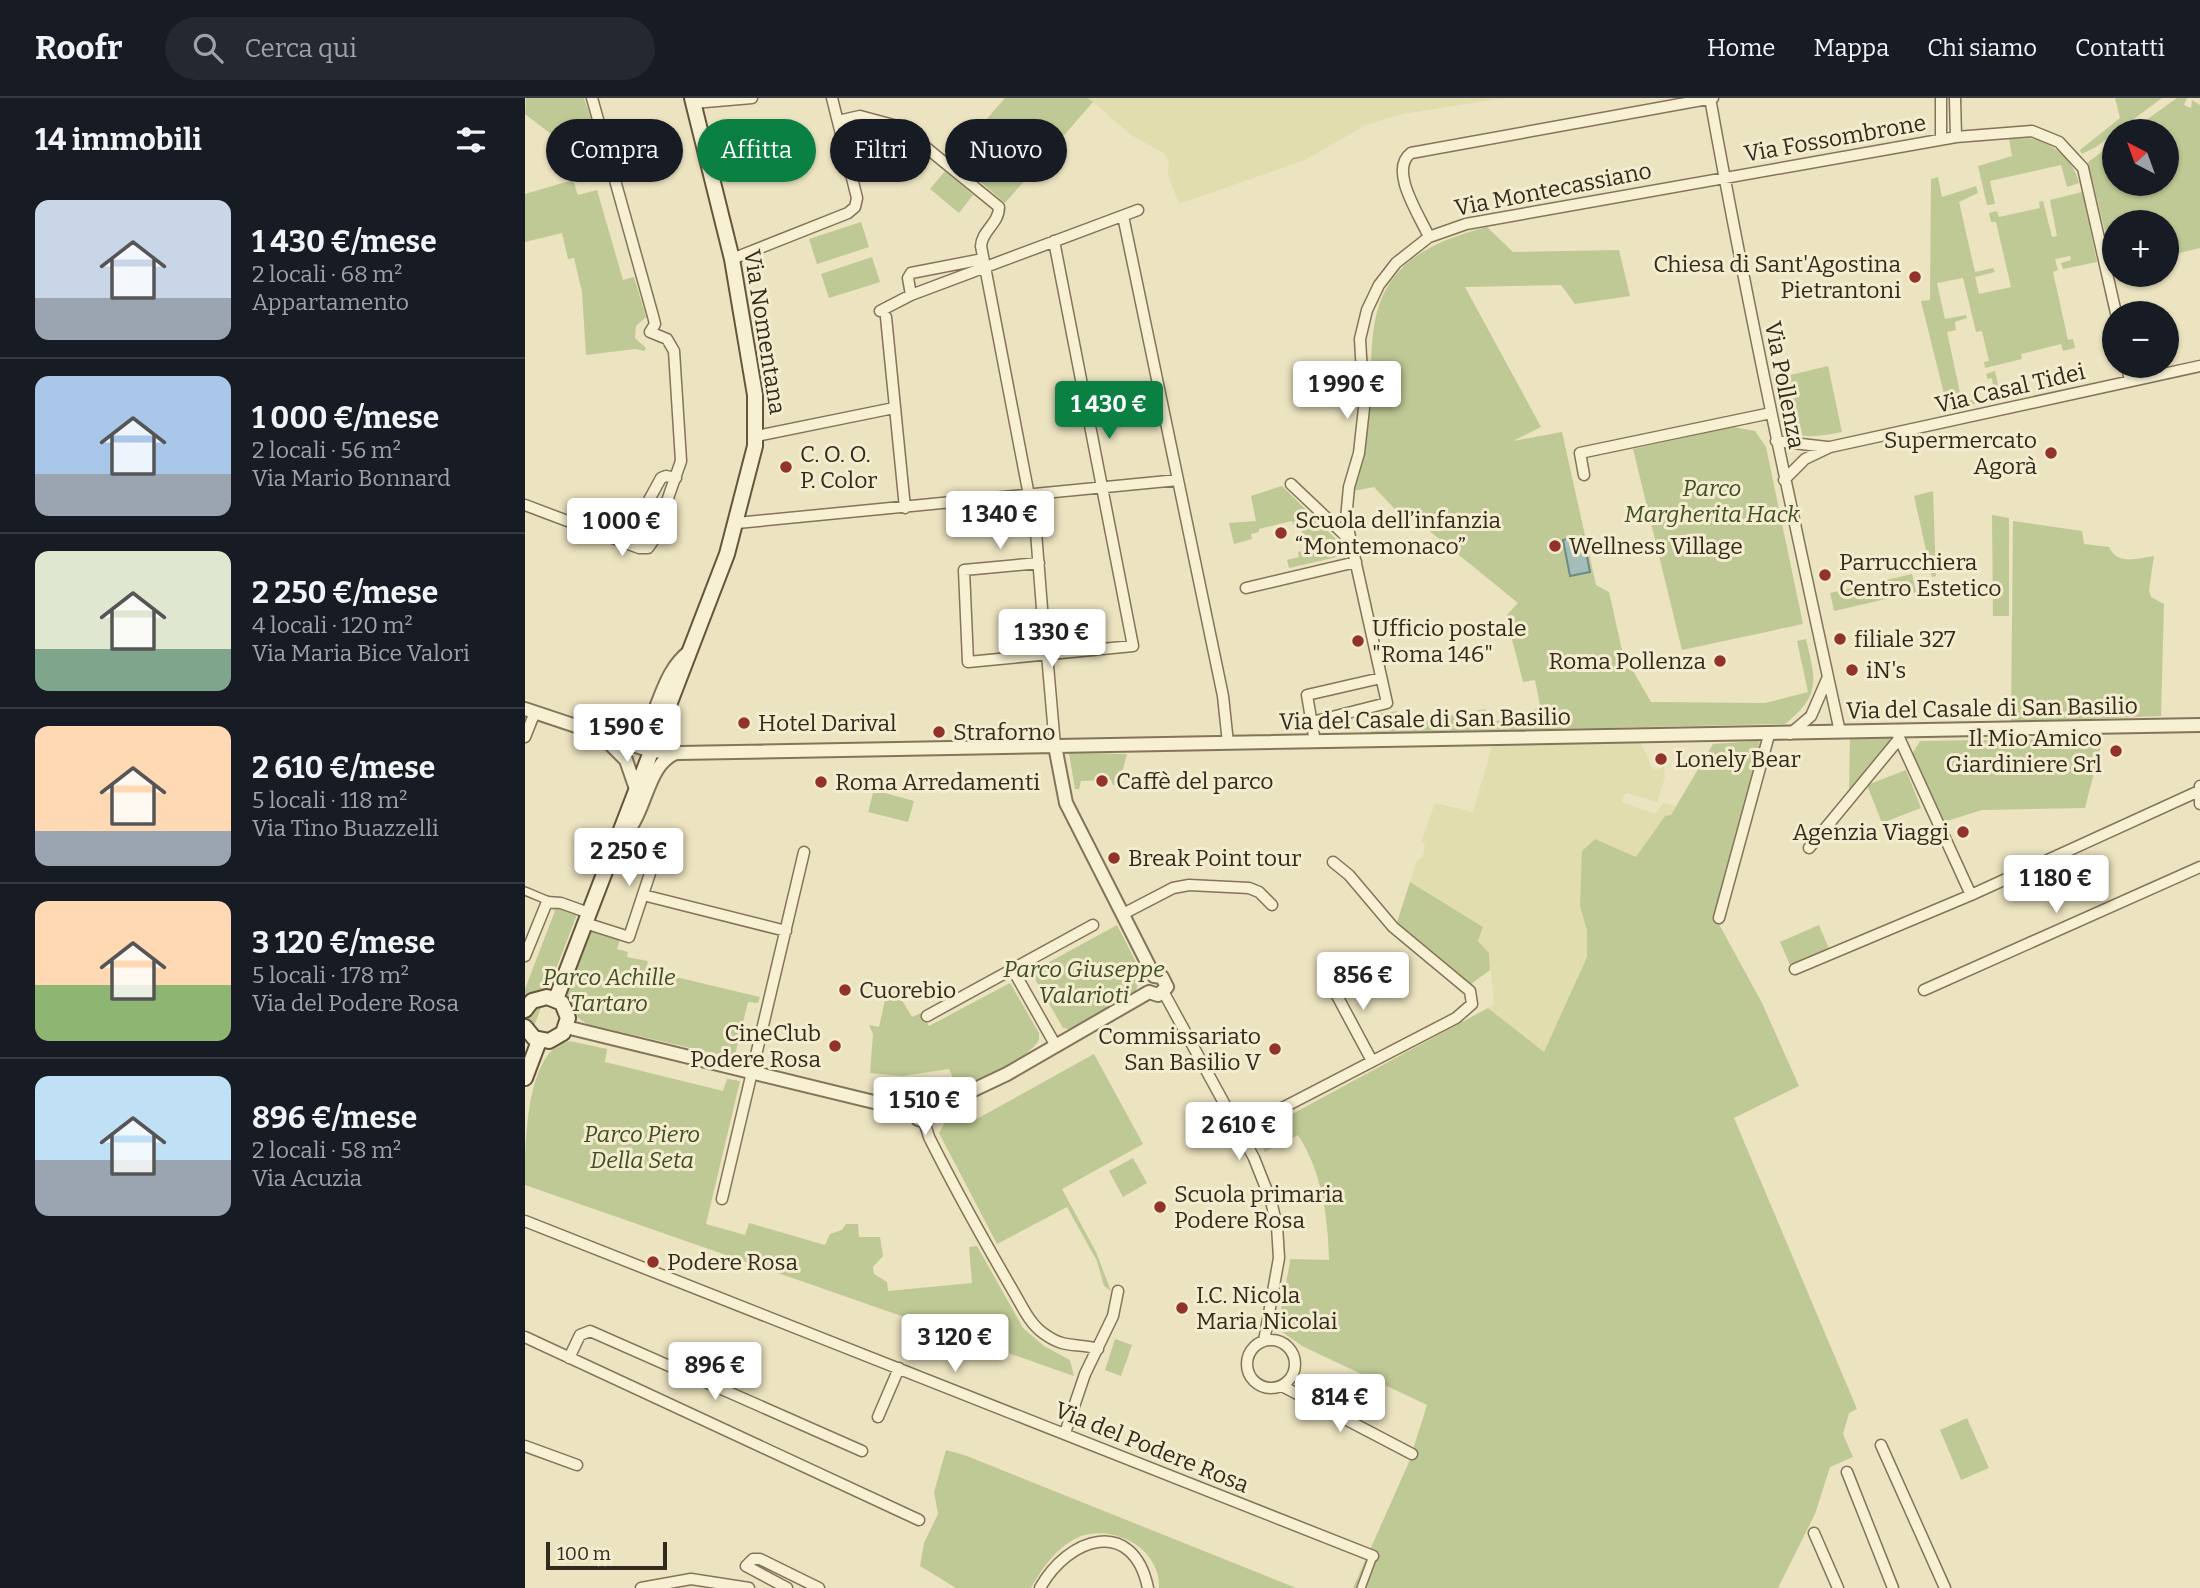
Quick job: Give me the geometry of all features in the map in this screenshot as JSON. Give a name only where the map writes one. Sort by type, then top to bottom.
[{"type":"main road","name":"Via Nomentana","points":[[555,999],[737,523],[757,436],[755,395],[732,259],[693,101]]},
{"type":"main road","points":[[525,1010],[537,999],[555,999],[567,1013],[566,1027],[554,1040],[539,1041],[525,1027]]},
{"type":"main road","points":[[525,1078],[539,1041]]},
{"type":"street","points":[[525,505],[600,534],[648,548],[653,541],[681,458],[674,351],[667,339],[650,332],[655,324],[592,98]]},
{"type":"street","points":[[693,101],[752,98]]},
{"type":"street","points":[[832,98],[837,119]]},
{"type":"street","points":[[1429,237],[1401,174],[1402,162],[1411,153],[1711,98]]},
{"type":"street","name":"Via Pollenza","points":[[1711,98],[1776,441],[1840,732]]},
{"type":"street","points":[[1941,98],[1941,139]]},
{"type":"street","points":[[1955,98],[1956,137]]},
{"type":"street","points":[[847,119],[860,116],[871,119]]},
{"type":"street","name":"Via Fossombrone","points":[[1724,177],[1941,139],[2032,131],[2053,138],[2077,158],[2088,186],[2113,301]]},
{"type":"street","points":[[931,151],[999,207],[981,240],[1030,496],[1043,621]]},
{"type":"street","name":"Via Montecassiano","points":[[1312,722],[1387,703],[1346,519],[1347,499],[1361,436],[1364,384],[1360,339],[1364,321],[1379,285],[1395,263],[1429,237],[1466,224],[1724,177]]},
{"type":"street","points":[[732,259],[848,213],[855,207],[857,198],[853,182]]},
{"type":"street","points":[[905,508],[883,314],[911,295],[984,263],[1138,210]]},
{"type":"street","points":[[1122,216],[1223,696],[1228,743]]},
{"type":"street","points":[[1039,563],[964,570],[968,662],[1133,646],[1054,241]]},
{"type":"street","points":[[911,295],[908,278],[911,273],[984,263]]},
{"type":"street","name":"Via Casal Tidei","points":[[1784,480],[1805,459],[1830,447],[2199,367]]},
{"type":"street","points":[[757,436],[894,408]]},
{"type":"street","points":[[1584,475],[1580,453],[1772,413]]},
{"type":"street","name":"Via Casal Tidei","points":[[1776,441],[1830,447]]},
{"type":"street","points":[[600,534],[621,531],[637,522],[661,478],[676,478]]},
{"type":"street","points":[[737,523],[1178,480]]},
{"type":"street","points":[[1291,484],[1351,541]]},
{"type":"street","points":[[1246,588],[1356,562]]},
{"type":"street","points":[[566,1027],[923,1114],[968,1094],[1149,992],[1158,995],[1164,993],[1167,988],[1165,979],[1154,976],[1066,803],[1055,746],[1047,654],[1053,647],[1054,629],[1050,622],[1043,621],[1035,626],[1034,640],[1037,647],[1047,654]]},
{"type":"street","name":"Via Nomentana","points":[[635,745],[644,735],[675,663],[689,651]]},
{"type":"street","points":[[1315,742],[1307,695],[1381,678]]},
{"type":"street","points":[[1790,734],[1811,716],[1827,678]]},
{"type":"street","points":[[525,737],[530,710]]},
{"type":"street","name":"Via del Casale di San Basilio","points":[[530,710],[651,751],[676,753],[1840,732],[1901,734],[2200,725]]},
{"type":"street","points":[[600,734],[626,760],[636,789]]},
{"type":"street","points":[[1901,734],[1907,754],[1971,895]]},
{"type":"street","points":[[1809,848],[1901,734]]},
{"type":"street","points":[[1719,918],[1769,735]]},
{"type":"street","name":"Via Nomentana","points":[[616,842],[635,823],[658,768],[676,753]]},
{"type":"street","points":[[1795,969],[1971,895],[2199,788],[2200,804]]},
{"type":"street","points":[[525,891],[629,937],[658,849]]},
{"type":"street","points":[[722,1199],[804,852]]},
{"type":"street","points":[[1240,1130],[1461,1016],[1470,1007],[1473,998],[1467,988],[1393,927],[1349,875],[1333,862]]},
{"type":"street","points":[[1924,990],[2200,867]]},
{"type":"street","points":[[1123,914],[1185,885],[1249,888],[1259,892],[1272,905]]},
{"type":"street","points":[[643,895],[786,931]]},
{"type":"street","points":[[525,956],[549,901]]},
{"type":"street","points":[[927,1016],[1093,925]]},
{"type":"street","points":[[1013,970],[1056,1046]]},
{"type":"street","points":[[1149,992],[1147,984],[1154,976]]},
{"type":"street","points":[[1327,977],[1372,1061]]},
{"type":"street","points":[[1164,993],[1240,1130],[1265,1182],[1277,1226],[1278,1265],[1264,1341]]},
{"type":"street","points":[[923,1114],[929,1137],[977,1230],[1028,1316],[1041,1332],[1066,1346],[1083,1344],[1098,1349]]},
{"type":"street","name":"Via del Podere Rosa","points":[[525,1221],[1373,1556]]},
{"type":"street","points":[[1065,1433],[1085,1374],[1113,1316],[1118,1291]]},
{"type":"street","points":[[569,1358],[580,1335],[590,1331],[862,1451]]},
{"type":"street","points":[[525,1337],[919,1520]]},
{"type":"street","points":[[1282,1386],[1293,1375],[1295,1367],[1292,1352],[1280,1342],[1264,1341],[1257,1344],[1248,1357],[1248,1373],[1259,1385],[1266,1388],[1282,1386],[1412,1454]]},
{"type":"street","points":[[878,1418],[899,1368]]},
{"type":"street","points":[[1881,1445],[1945,1588]]},
{"type":"street","points":[[525,1446],[577,1465]]},
{"type":"street","points":[[1847,1472],[1893,1588]]},
{"type":"street","points":[[1814,1533],[1838,1588]]},
{"type":"street","points":[[1040,1588],[1052,1568],[1065,1555],[1084,1544],[1100,1542],[1121,1548],[1135,1558],[1144,1571],[1148,1588]]},
{"type":"street","points":[[1361,1588],[1373,1556]]},
{"type":"street","points":[[734,1584],[753,1559],[760,1559],[819,1588]]},
{"type":"street","points":[[746,1566],[787,1588]]},
{"type":"street","points":[[641,1588],[682,1579],[749,1588]]},
{"type":"shaded area","points":[[1088,98],[1505,98],[1402,114],[1364,126],[1305,160],[1179,204],[1168,175],[1169,163],[1165,154],[1131,135]]},
{"type":"shaded area","points":[[1641,743],[1652,768],[1656,770],[1664,766],[1665,777],[1657,802],[1626,793],[1621,802],[1656,814],[1663,803],[1676,806],[1671,815],[1665,816],[1636,857],[1595,839],[1580,907],[1588,930],[1587,957],[1544,1052],[1488,1008],[1494,1004],[1489,953],[1478,941],[1483,927],[1410,882],[1417,861],[1423,857],[1425,844],[1421,842],[1435,803],[1473,812],[1492,746]]},
{"type":"green space","points":[[526,98],[584,98],[591,119],[546,119],[546,130],[525,114]]},
{"type":"green space","points":[[1005,98],[1088,98],[1093,102],[1067,132],[1067,119],[987,119]]},
{"type":"green space","points":[[2115,98],[2162,98],[2134,119],[2120,118]]},
{"type":"green space","points":[[2177,98],[2187,98],[2184,105],[2191,108],[2192,100],[2200,105],[2200,248],[2179,253],[2179,210],[2102,210],[2102,219],[2088,162],[2102,152],[2102,196],[2179,196],[2179,119],[2148,119]]},
{"type":"green space","points":[[2102,132],[2102,143],[2082,154],[2080,150]]},
{"type":"green space","points":[[2029,138],[2047,144],[2061,153],[2072,167],[2079,183],[2067,187],[2061,165],[1990,181],[1995,204],[1987,205],[1978,166],[2012,156],[2009,139]]},
{"type":"green space","points":[[945,171],[945,182],[958,182],[973,195],[959,213],[930,189]]},
{"type":"green space","points":[[1938,177],[1942,197],[1976,186],[1978,193],[1959,202],[1975,272],[1993,268],[1995,272],[1975,277],[1979,294],[2011,287],[1996,222],[1991,222],[1989,213],[1997,211],[1999,217],[2040,208],[2039,202],[2043,201],[2052,237],[2057,236],[2050,200],[2082,192],[2097,262],[2063,269],[2061,263],[2071,260],[2070,256],[2055,259],[2058,270],[2053,272],[2068,340],[2073,339],[2075,348],[2063,351],[2061,344],[2021,354],[2022,359],[1985,368],[1984,362],[1989,361],[1982,331],[1976,332],[1963,278],[1937,283],[1945,319],[1966,315],[1967,318],[1955,322],[1956,330],[1947,332],[1962,402],[1994,395],[1992,378],[1988,379],[1986,374],[1995,371],[2001,398],[1948,410],[1921,301],[1930,300],[1931,179]]},
{"type":"green space","points":[[566,182],[574,182],[578,195],[597,190],[623,280],[634,277],[646,317],[636,326],[635,338],[646,348],[644,351],[635,349],[586,355],[582,292],[574,258],[568,259],[562,233],[525,242],[525,194]]},
{"type":"green space","points":[[981,182],[1023,182],[1005,203]]},
{"type":"green space","points":[[861,222],[869,247],[817,264],[809,239]]},
{"type":"green space","points":[[1487,227],[1513,252],[1619,250],[1630,296],[1575,304],[1561,285],[1465,287],[1541,427],[1513,441],[1562,432],[1596,585],[1609,592],[1626,668],[1633,671],[1651,702],[1765,703],[1808,692],[1797,641],[1806,639],[1813,686],[1805,704],[1785,724],[1371,733],[1373,724],[1367,716],[1397,711],[1400,721],[1427,720],[1485,709],[1492,722],[1528,714],[1540,706],[1535,680],[1523,682],[1506,616],[1518,603],[1411,516],[1406,521],[1374,487],[1353,491],[1365,448],[1370,406],[1373,331],[1382,298],[1401,270],[1434,246]]},
{"type":"green space","points":[[872,257],[880,282],[829,298],[821,274]]},
{"type":"green space","points":[[1828,366],[1842,432],[1809,436],[1798,434],[1785,422],[1774,379]]},
{"type":"green space","name":"Parco Margherita Hack","points":[[1733,427],[1755,431],[1766,447],[1803,624],[1682,650],[1633,449]]},
{"type":"green space","points":[[1282,486],[1344,547],[1346,555],[1289,568],[1287,560],[1299,557],[1298,552],[1306,550],[1300,524],[1293,525],[1292,521],[1259,529],[1259,532],[1251,534],[1252,539],[1234,544],[1229,523],[1256,521],[1251,496]]},
{"type":"green space","points":[[1933,491],[1936,576],[1932,577],[1914,496]]},
{"type":"green space","points":[[1992,515],[2009,518],[2009,616],[1993,616]]},
{"type":"green space","points":[[2013,521],[2082,531],[2084,544],[2109,547],[2112,553],[2122,559],[2154,556],[2149,590],[2151,597],[2164,604],[2161,716],[2011,722]]},
{"type":"green space","points":[[1912,574],[1916,592],[1834,611],[1830,593]]},
{"type":"green space","points":[[1850,738],[1890,738],[1891,743],[1849,791]]},
{"type":"green space","points":[[2103,738],[2085,808],[1982,810],[1944,822],[1912,754],[1920,741]]},
{"type":"green space","points":[[1758,741],[1762,745],[1714,915],[1762,1003],[1799,1086],[1734,1118],[1857,1409],[1849,1413],[1843,1434],[1853,1457],[1830,1467],[1815,1514],[1778,1588],[1353,1588],[1409,1462],[1427,1405],[1302,1346],[1281,1331],[1280,1317],[1290,1259],[1329,1260],[1327,1228],[1318,1179],[1298,1135],[1265,1152],[1257,1133],[1488,1008],[1544,1052],[1587,957],[1587,930],[1580,907],[1582,851],[1595,839],[1636,857],[1665,816],[1671,815],[1713,744]]},
{"type":"green space","points":[[1069,753],[1127,754],[1119,784],[1113,785],[1111,780],[1081,781],[1079,789],[1075,789]]},
{"type":"green space","points":[[1906,770],[1921,808],[1882,823],[1867,785]]},
{"type":"green space","points":[[874,790],[914,801],[908,822],[868,812]]},
{"type":"green space","points":[[1410,882],[1483,927],[1478,941],[1489,953],[1490,970],[1471,984],[1397,922]]},
{"type":"green space","points":[[551,904],[578,912],[534,1026],[525,1023],[525,989],[555,911],[550,909]]},
{"type":"green space","name":"Parco Giuseppe Valarioti","points":[[1117,925],[1141,972],[1135,994],[1069,1029],[1063,1028],[1031,972]]},
{"type":"green space","points":[[1819,925],[1829,949],[1790,965],[1780,942]]},
{"type":"green space","name":"Parco Achille Tartaro","points":[[590,930],[620,939],[617,949],[628,952],[627,957],[648,961],[646,970],[760,997],[758,1003],[748,1002],[735,1055],[742,1060],[587,1024],[571,1013],[566,997]]},
{"type":"green space","points":[[1010,983],[1039,1033],[1039,1040],[1013,1063],[957,1087],[949,1069],[902,1076],[870,1073],[873,1034],[869,1025],[879,1027],[887,991],[897,992],[912,1017],[921,1013],[929,1026]]},
{"type":"green space","name":"Parco Piero Della Seta","points":[[570,1041],[607,1049],[605,1062],[723,1091],[727,1079],[740,1081],[706,1224],[745,1235],[749,1223],[825,1245],[830,1234],[842,1230],[846,1224],[858,1224],[859,1237],[880,1237],[883,1256],[873,1267],[874,1274],[887,1282],[888,1291],[972,1283],[969,1247],[977,1246],[1023,1328],[1044,1346],[1070,1360],[1074,1376],[525,1185],[527,1124],[536,1079],[544,1061],[555,1048]]},
{"type":"green space","points":[[1094,1054],[1143,1144],[1062,1189],[1096,1252],[1111,1291],[1104,1286],[1097,1261],[1067,1207],[997,1244],[939,1133],[947,1119],[967,1108],[975,1120]]},
{"type":"green space","points":[[1133,1158],[1147,1183],[1123,1197],[1109,1171]]},
{"type":"green space","points":[[1115,1339],[1132,1345],[1121,1376],[1105,1370]]},
{"type":"green space","points":[[1967,1418],[1989,1468],[1961,1480],[1940,1430]]},
{"type":"green space","points":[[946,1450],[967,1456],[1296,1588],[1159,1588],[1158,1575],[1145,1553],[1124,1538],[1098,1533],[1076,1538],[1060,1549],[1031,1588],[956,1588],[920,1566],[924,1543],[938,1514],[934,1492]]},
{"type":"water","points":[[1583,536],[1590,572],[1570,576],[1563,540]]},
{"type":"place","name":"Chiesa di Sant'Agostina Pietrantoni","points":[[1915,277]]},
{"type":"place","name":"Supermercato Agorà","points":[[2051,453]]},
{"type":"place","name":"C. O. O. P. Color","points":[[786,467]]},
{"type":"place","name":"Scuola dell’infanzia “Montemonaco”","points":[[1281,533]]},
{"type":"place","name":"Wellness Village","points":[[1555,546]]},
{"type":"place","name":"Parrucchiera Centro Estetico","points":[[1825,575]]},
{"type":"place","name":"filiale 327","points":[[1840,639]]},
{"type":"place","name":"Ufficio postale \"Roma 146\"","points":[[1358,641]]},
{"type":"place","name":"Roma Pollenza","points":[[1720,661]]},
{"type":"place","name":"iN's","points":[[1852,670]]},
{"type":"place","name":"Hotel Darival","points":[[744,723]]},
{"type":"place","name":"Straforno","points":[[939,732]]},
{"type":"place","name":"Il Mio Amico Giardiniere Srl","points":[[2116,751]]},
{"type":"place","name":"Lonely Bear","points":[[1661,759]]},
{"type":"place","name":"Caffè del parco","points":[[1102,781]]},
{"type":"place","name":"Roma Arredamenti","points":[[821,782]]},
{"type":"place","name":"Agenzia Viaggi","points":[[1963,832]]},
{"type":"place","name":"Break Point tour","points":[[1114,858]]},
{"type":"place","name":"Cuorebio","points":[[845,990]]},
{"type":"place","name":"CineClub Podere Rosa","points":[[835,1046]]},
{"type":"place","name":"Commissariato San Basilio V","points":[[1275,1049]]},
{"type":"place","name":"Scuola primaria Podere Rosa","points":[[1160,1207]]},
{"type":"place","name":"Podere Rosa","points":[[653,1262]]},
{"type":"place","name":"I.C. Nicola Maria Nicolai","points":[[1182,1308]]}]
